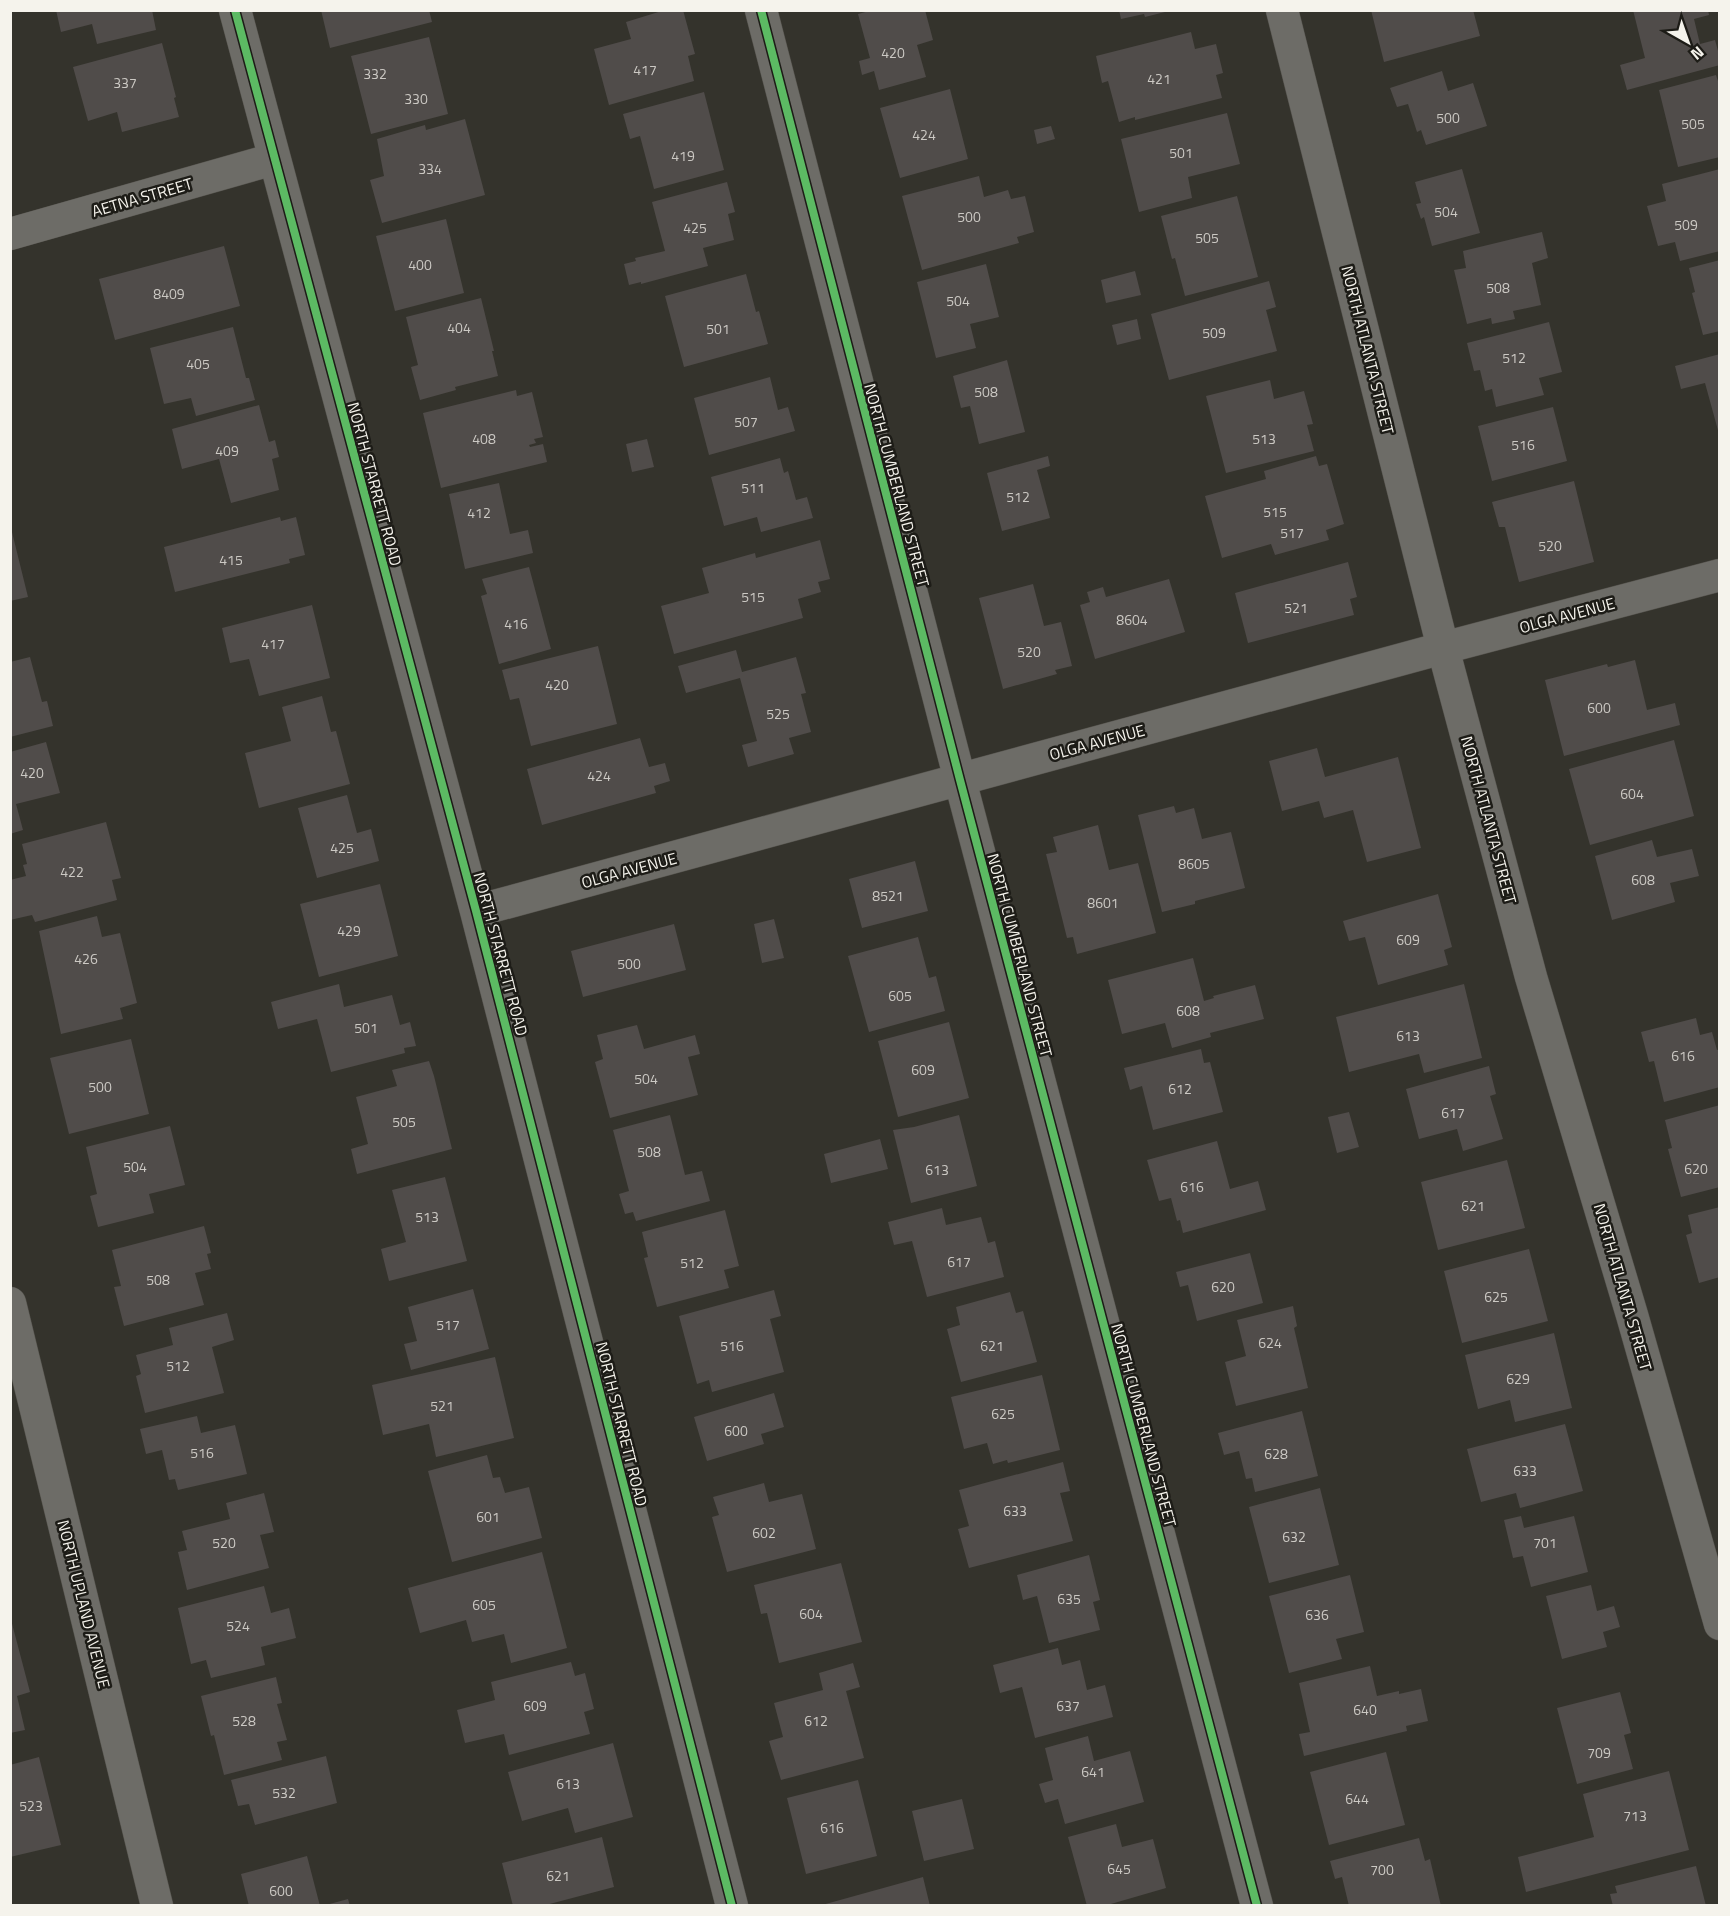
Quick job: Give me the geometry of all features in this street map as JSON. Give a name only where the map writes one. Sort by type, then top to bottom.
[{"type":"street","name":"NORTH STARRETT ROAD","points":[[235,10],[476,911],[732,1905]]},
{"type":"street","name":"NORTH CUMBERLAND STREET","points":[[761,10],[960,780],[1257,1905]]},
{"type":"street","name":"NORTH ATLANTA STREET","points":[[1282,10],[1443,648],[1531,977],[1632,1315],[1719,1624]]},
{"type":"street","name":"AETNA STREET","points":[[10,234],[274,159]]},
{"type":"street","name":"OLGA AVENUE","points":[[476,911],[1719,575]]},
{"type":"street","name":"NORTH UPLAND AVENUE","points":[[10,1303],[157,1905]]},
{"type":"building","points":[[56,10],[152,10],[156,30],[97,44],[92,24],[61,32]]},
{"type":"building","points":[[321,10],[429,10],[432,22],[330,48]]},
{"type":"building","points":[[665,10],[683,10],[695,54],[688,56],[694,81],[609,105],[594,49],[631,39],[626,22]]},
{"type":"building","points":[[873,10],[925,10],[933,40],[917,45],[926,77],[879,90],[874,71],[862,75],[859,61],[870,58],[858,14]]},
{"type":"building","points":[[1119,10],[1169,11],[1145,17],[1144,14],[1121,19]]},
{"type":"building","points":[[1371,10],[1473,10],[1480,36],[1384,62]]},
{"type":"building","points":[[1633,10],[1708,10],[1709,15],[1694,19],[1700,44],[1715,40],[1720,65],[1627,90],[1620,65],[1645,58]]},
{"type":"building","points":[[1191,32],[1195,49],[1216,44],[1223,73],[1216,75],[1222,98],[1119,122],[1108,81],[1102,83],[1096,56]]},
{"type":"building","points":[[429,37],[448,114],[371,134],[351,56]]},
{"type":"building","points":[[162,43],[179,117],[122,132],[117,112],[88,121],[73,67]]},
{"type":"building","points":[[1442,71],[1448,91],[1473,83],[1487,126],[1426,145],[1421,130],[1417,132],[1408,104],[1397,107],[1390,88]]},
{"type":"building","points":[[1716,75],[1720,87],[1720,157],[1678,167],[1659,90]]},
{"type":"building","points":[[950,89],[968,159],[900,178],[880,108]]},
{"type":"building","points":[[704,92],[724,170],[654,189],[640,136],[630,139],[623,114]]},
{"type":"building","points":[[1227,113],[1240,164],[1188,177],[1192,198],[1139,212],[1121,139]]},
{"type":"building","points":[[465,119],[485,195],[382,223],[370,180],[384,176],[377,139],[425,125],[426,130]]},
{"type":"building","points":[[1051,126],[1055,139],[1037,144],[1034,130]]},
{"type":"building","points":[[1462,169],[1480,233],[1432,246],[1424,217],[1421,219],[1416,204],[1421,203],[1415,182]]},
{"type":"building","points":[[1720,169],[1720,251],[1680,261],[1675,242],[1658,246],[1647,206],[1666,201],[1662,184]]},
{"type":"building","points":[[979,176],[984,197],[1008,190],[1011,199],[1025,196],[1034,232],[1017,237],[1019,243],[922,270],[902,196]]},
{"type":"building","points":[[727,182],[735,212],[728,214],[734,240],[703,248],[708,266],[641,284],[641,282],[629,285],[624,264],[636,261],[635,258],[665,251],[652,202]]},
{"type":"building","points":[[1237,196],[1258,277],[1185,296],[1175,258],[1172,259],[1161,216]]},
{"type":"building","points":[[446,219],[464,293],[395,311],[376,236]]},
{"type":"building","points":[[1542,232],[1548,258],[1532,263],[1541,305],[1513,311],[1515,319],[1492,324],[1491,318],[1467,324],[1454,270],[1466,268],[1463,251]]},
{"type":"building","points":[[224,246],[240,306],[115,340],[99,279]]},
{"type":"building","points":[[1720,260],[1720,331],[1703,335],[1692,293],[1695,292],[1689,268]]},
{"type":"building","points":[[986,264],[999,317],[970,324],[976,348],[936,358],[917,282]]},
{"type":"building","points":[[1135,271],[1141,295],[1106,303],[1101,280]]},
{"type":"building","points":[[746,274],[756,312],[759,311],[768,344],[684,367],[665,296]]},
{"type":"building","points":[[1269,281],[1276,307],[1266,310],[1277,351],[1169,380],[1151,314]]},
{"type":"building","points":[[481,298],[498,376],[455,387],[456,390],[420,400],[411,367],[418,365],[406,317]]},
{"type":"building","points":[[1137,319],[1141,339],[1117,345],[1112,325]]},
{"type":"building","points":[[1549,322],[1562,372],[1539,378],[1544,395],[1496,407],[1492,389],[1485,391],[1480,370],[1474,371],[1467,343]]},
{"type":"building","points":[[233,327],[246,378],[249,378],[255,400],[196,416],[191,398],[164,404],[150,348]]},
{"type":"building","points":[[1720,354],[1719,434],[1705,383],[1681,389],[1675,366]]},
{"type":"building","points":[[1007,360],[1025,432],[979,444],[970,406],[961,408],[953,376]]},
{"type":"building","points":[[770,377],[778,410],[788,407],[795,431],[709,455],[694,398]]},
{"type":"building","points":[[1270,380],[1274,399],[1304,391],[1313,424],[1307,425],[1314,451],[1226,473],[1206,396]]},
{"type":"building","points":[[516,390],[517,396],[532,392],[543,437],[534,439],[536,443],[529,445],[530,447],[543,444],[547,462],[441,488],[423,413]]},
{"type":"building","points":[[259,405],[269,442],[275,440],[279,457],[272,459],[279,490],[231,503],[219,459],[182,469],[172,429]]},
{"type":"building","points":[[1553,407],[1567,461],[1492,481],[1478,426]]},
{"type":"building","points":[[647,439],[654,467],[632,472],[626,444]]},
{"type":"building","points":[[1048,456],[1050,466],[1037,470],[1050,518],[1002,531],[987,473]]},
{"type":"building","points":[[1316,456],[1319,466],[1327,464],[1344,524],[1326,530],[1329,540],[1275,555],[1271,544],[1222,558],[1205,496],[1266,479],[1264,471]]},
{"type":"building","points":[[780,458],[784,473],[788,471],[796,500],[807,497],[813,518],[761,532],[757,517],[724,526],[711,477]]},
{"type":"building","points":[[1574,481],[1594,562],[1519,582],[1505,527],[1499,527],[1492,502]]},
{"type":"building","points":[[499,483],[510,534],[528,530],[533,553],[465,569],[449,494]]},
{"type":"building","points":[[280,517],[281,521],[296,517],[305,555],[289,559],[290,563],[175,592],[164,547]]},
{"type":"building","points":[[10,524],[28,597],[10,601]]},
{"type":"building","points":[[820,540],[830,579],[818,582],[821,592],[798,599],[803,618],[674,654],[661,606],[709,593],[702,568],[755,553],[756,558]]},
{"type":"building","points":[[1348,562],[1357,597],[1350,599],[1354,615],[1248,643],[1235,593]]},
{"type":"building","points":[[529,567],[551,649],[499,664],[481,596],[487,594],[482,579]]},
{"type":"building","points":[[1169,579],[1185,632],[1095,659],[1080,605],[1090,602],[1087,592],[1103,587],[1106,597]]},
{"type":"building","points":[[1033,584],[1044,626],[1061,622],[1072,666],[1055,670],[1057,674],[1003,689],[979,598]]},
{"type":"building","points":[[312,605],[330,678],[259,696],[249,659],[230,663],[222,628]]},
{"type":"building","points":[[598,646],[617,724],[531,746],[519,698],[510,700],[502,670]]},
{"type":"building","points":[[736,650],[742,672],[796,657],[806,693],[801,694],[811,732],[789,738],[794,754],[748,767],[742,745],[757,741],[740,678],[686,693],[678,666]]},
{"type":"building","points":[[30,657],[42,702],[47,701],[53,726],[10,737],[10,662]]},
{"type":"building","points":[[1635,660],[1647,710],[1675,703],[1680,725],[1564,756],[1545,680],[1607,664],[1608,667]]},
{"type":"building","points":[[322,696],[331,732],[336,731],[350,784],[259,808],[245,753],[291,741],[282,707]]},
{"type":"building","points":[[640,738],[649,767],[665,763],[670,781],[654,786],[656,793],[542,825],[527,769]]},
{"type":"building","points":[[1674,740],[1694,816],[1590,845],[1569,769]]},
{"type":"building","points":[[46,742],[60,793],[16,804],[23,830],[10,834],[10,752]]},
{"type":"building","points":[[1317,748],[1325,777],[1398,757],[1421,848],[1367,862],[1353,810],[1324,818],[1319,801],[1282,811],[1269,761]]},
{"type":"building","points":[[347,795],[357,833],[371,829],[379,861],[317,878],[298,808]]},
{"type":"building","points":[[1174,806],[1176,813],[1194,808],[1202,839],[1231,832],[1245,888],[1162,912],[1138,815]]},
{"type":"building","points":[[106,822],[121,878],[112,880],[117,900],[35,922],[32,915],[10,920],[10,880],[26,876],[23,865],[27,864],[22,844]]},
{"type":"building","points":[[1098,825],[1109,870],[1138,863],[1156,933],[1077,954],[1073,937],[1067,938],[1046,854],[1057,852],[1053,837]]},
{"type":"building","points":[[1652,840],[1657,857],[1692,849],[1699,876],[1670,883],[1675,902],[1612,920],[1595,856]]},
{"type":"building","points":[[915,861],[928,911],[862,928],[849,879]]},
{"type":"building","points":[[380,884],[398,956],[319,977],[300,904]]},
{"type":"building","points":[[1438,894],[1452,947],[1444,950],[1448,965],[1378,985],[1365,937],[1349,941],[1343,921]]},
{"type":"building","points":[[97,916],[102,937],[120,933],[137,1003],[120,1008],[123,1019],[61,1034],[39,931]]},
{"type":"building","points":[[774,919],[784,958],[762,963],[754,924]]},
{"type":"building","points":[[674,924],[686,970],[583,997],[571,951]]},
{"type":"building","points":[[918,937],[929,978],[936,976],[945,1011],[869,1032],[848,956]]},
{"type":"building","points":[[1193,958],[1204,1001],[1214,998],[1213,996],[1255,985],[1264,1019],[1210,1033],[1211,1037],[1172,1048],[1165,1023],[1122,1034],[1108,980]]},
{"type":"building","points":[[339,984],[344,1007],[392,995],[400,1025],[410,1022],[416,1046],[404,1048],[405,1053],[331,1072],[317,1019],[278,1029],[271,1002]]},
{"type":"building","points":[[1464,984],[1482,1058],[1424,1073],[1419,1054],[1349,1072],[1336,1017]]},
{"type":"building","points":[[1696,1018],[1700,1035],[1712,1032],[1717,1050],[1720,1049],[1720,1087],[1664,1102],[1654,1061],[1649,1062],[1641,1032]]},
{"type":"building","points":[[949,1022],[969,1098],[898,1117],[878,1041]]},
{"type":"building","points":[[637,1025],[644,1049],[695,1035],[700,1054],[688,1057],[698,1095],[610,1118],[595,1062],[603,1059],[597,1035]]},
{"type":"building","points":[[131,1039],[149,1114],[69,1134],[50,1058]]},
{"type":"building","points":[[1201,1049],[1204,1063],[1210,1062],[1223,1112],[1153,1130],[1142,1086],[1130,1090],[1124,1068]]},
{"type":"building","points":[[429,1061],[452,1149],[357,1174],[351,1149],[368,1144],[356,1097],[397,1086],[392,1070]]},
{"type":"building","points":[[1489,1066],[1496,1094],[1490,1096],[1503,1139],[1463,1151],[1457,1129],[1419,1139],[1406,1089]]},
{"type":"building","points":[[1720,1105],[1720,1187],[1681,1197],[1668,1149],[1672,1148],[1665,1120]]},
{"type":"building","points":[[1349,1112],[1359,1147],[1337,1153],[1328,1117]]},
{"type":"building","points":[[670,1115],[685,1175],[702,1171],[710,1201],[636,1221],[633,1212],[625,1214],[619,1194],[629,1191],[613,1130]]},
{"type":"building","points":[[959,1115],[977,1186],[911,1203],[893,1130]]},
{"type":"building","points":[[170,1126],[185,1185],[149,1194],[154,1213],[98,1227],[90,1196],[97,1194],[86,1147]]},
{"type":"building","points":[[880,1139],[888,1169],[831,1183],[824,1154]]},
{"type":"building","points":[[1217,1141],[1230,1189],[1258,1181],[1266,1210],[1183,1233],[1171,1198],[1159,1201],[1147,1160]]},
{"type":"building","points":[[1507,1160],[1525,1228],[1438,1250],[1421,1182]]},
{"type":"building","points":[[445,1177],[467,1261],[389,1281],[381,1249],[406,1242],[392,1190]]},
{"type":"building","points":[[1720,1207],[1720,1277],[1699,1283],[1686,1235],[1692,1233],[1688,1215]]},
{"type":"building","points":[[942,1208],[946,1225],[981,1217],[988,1243],[995,1241],[1004,1277],[927,1297],[912,1241],[894,1245],[888,1222]]},
{"type":"building","points":[[725,1210],[739,1266],[724,1270],[729,1288],[657,1307],[644,1258],[648,1257],[642,1232]]},
{"type":"building","points":[[204,1226],[211,1253],[207,1254],[211,1269],[195,1273],[204,1305],[124,1326],[114,1287],[121,1286],[112,1250]]},
{"type":"building","points":[[1529,1249],[1548,1321],[1462,1343],[1444,1271]]},
{"type":"building","points":[[1250,1253],[1263,1303],[1197,1321],[1188,1285],[1180,1287],[1176,1272]]},
{"type":"building","points":[[473,1289],[489,1349],[411,1370],[404,1344],[417,1341],[408,1307]]},
{"type":"building","points":[[774,1290],[781,1316],[770,1319],[784,1372],[712,1392],[709,1380],[697,1384],[679,1316]]},
{"type":"building","points":[[1010,1292],[1016,1313],[1023,1311],[1037,1362],[961,1382],[947,1329],[960,1325],[956,1307]]},
{"type":"building","points":[[1293,1306],[1297,1326],[1294,1328],[1308,1388],[1236,1406],[1225,1362],[1246,1356],[1237,1320]]},
{"type":"building","points":[[227,1313],[234,1340],[212,1347],[224,1393],[145,1413],[136,1376],[141,1374],[136,1355],[173,1345],[169,1328]]},
{"type":"building","points":[[1554,1333],[1572,1408],[1515,1422],[1510,1400],[1478,1409],[1465,1355]]},
{"type":"building","points":[[495,1357],[514,1438],[436,1457],[429,1424],[383,1435],[372,1385]]},
{"type":"building","points":[[1042,1375],[1060,1450],[1008,1463],[1007,1460],[993,1464],[987,1443],[964,1449],[951,1397]]},
{"type":"building","points":[[774,1393],[784,1427],[761,1434],[764,1444],[707,1461],[694,1417]]},
{"type":"building","points":[[1302,1411],[1318,1476],[1255,1492],[1252,1478],[1246,1479],[1239,1451],[1224,1455],[1218,1433]]},
{"type":"building","points":[[197,1416],[201,1433],[235,1425],[247,1474],[178,1490],[175,1479],[169,1480],[162,1450],[146,1454],[140,1429]]},
{"type":"building","points":[[1565,1424],[1583,1491],[1520,1508],[1516,1493],[1481,1502],[1467,1449]]},
{"type":"building","points":[[487,1455],[493,1478],[500,1477],[505,1493],[529,1487],[542,1538],[452,1562],[428,1471]]},
{"type":"building","points":[[1063,1462],[1070,1491],[1060,1493],[1073,1541],[969,1568],[958,1529],[969,1526],[959,1490]]},
{"type":"building","points":[[764,1483],[769,1502],[802,1494],[816,1549],[727,1572],[712,1517],[719,1515],[713,1497]]},
{"type":"building","points":[[1320,1488],[1339,1565],[1269,1583],[1249,1507]]},
{"type":"building","points":[[264,1493],[274,1532],[260,1535],[269,1568],[187,1590],[178,1552],[187,1550],[182,1531],[230,1519],[226,1503]]},
{"type":"building","points":[[1521,1516],[1524,1528],[1574,1516],[1588,1572],[1531,1587],[1523,1556],[1513,1558],[1504,1520]]},
{"type":"building","points":[[542,1552],[567,1648],[511,1663],[504,1634],[472,1642],[466,1620],[420,1633],[408,1588]]},
{"type":"building","points":[[1089,1555],[1100,1600],[1093,1602],[1100,1630],[1049,1643],[1037,1596],[1023,1600],[1017,1575]]},
{"type":"building","points":[[841,1563],[862,1642],[779,1663],[767,1613],[761,1614],[754,1585]]},
{"type":"building","points":[[1350,1575],[1364,1632],[1336,1639],[1342,1659],[1289,1673],[1269,1596]]},
{"type":"building","points":[[1591,1585],[1597,1611],[1614,1606],[1620,1627],[1603,1632],[1607,1647],[1562,1659],[1546,1596]]},
{"type":"building","points":[[264,1586],[271,1613],[289,1608],[296,1638],[261,1647],[265,1665],[211,1678],[206,1660],[191,1664],[178,1608]]},
{"type":"building","points":[[10,1616],[30,1692],[17,1696],[25,1730],[10,1733]]},
{"type":"building","points":[[1058,1648],[1062,1665],[1080,1660],[1087,1690],[1105,1685],[1113,1717],[1035,1738],[1022,1687],[1000,1693],[993,1665]]},
{"type":"building","points":[[571,1662],[575,1676],[585,1673],[594,1709],[584,1712],[590,1734],[509,1755],[504,1734],[465,1743],[457,1710],[495,1700],[491,1682]]},
{"type":"building","points":[[853,1663],[860,1687],[846,1691],[864,1758],[781,1780],[769,1741],[783,1737],[774,1703],[823,1690],[819,1673]]},
{"type":"building","points":[[1370,1666],[1377,1696],[1421,1689],[1428,1721],[1406,1726],[1407,1731],[1304,1756],[1299,1734],[1310,1732],[1299,1683]]},
{"type":"building","points":[[276,1677],[282,1703],[277,1704],[287,1740],[277,1742],[282,1760],[224,1775],[201,1696]]},
{"type":"building","points":[[1620,1692],[1631,1733],[1624,1735],[1633,1769],[1577,1784],[1557,1708]]},
{"type":"building","points":[[1088,1736],[1094,1761],[1130,1751],[1144,1802],[1065,1824],[1058,1799],[1045,1803],[1039,1784],[1053,1780],[1045,1748]]},
{"type":"building","points":[[613,1743],[633,1817],[575,1833],[568,1808],[522,1821],[508,1772]]},
{"type":"building","points":[[1386,1752],[1405,1825],[1329,1845],[1310,1772]]},
{"type":"building","points":[[326,1756],[337,1803],[255,1825],[249,1804],[238,1806],[231,1780]]},
{"type":"building","points":[[39,1757],[61,1845],[10,1857],[10,1765]]},
{"type":"building","points":[[1669,1771],[1689,1850],[1526,1892],[1518,1857],[1594,1837],[1583,1794]]},
{"type":"building","points":[[858,1780],[877,1856],[806,1874],[787,1798]]},
{"type":"building","points":[[962,1799],[974,1849],[924,1861],[912,1811]]},
{"type":"building","points":[[1116,1824],[1122,1847],[1153,1839],[1166,1888],[1104,1906],[1087,1906],[1068,1837]]},
{"type":"building","points":[[602,1837],[614,1887],[542,1906],[513,1906],[502,1863]]},
{"type":"building","points":[[1419,1838],[1425,1861],[1430,1859],[1441,1906],[1349,1906],[1342,1877],[1335,1879],[1330,1861]]},
{"type":"building","points":[[307,1856],[320,1906],[249,1906],[241,1874]]},
{"type":"building","points":[[1696,1866],[1706,1906],[1613,1906],[1610,1894],[1617,1893],[1615,1886]]},
{"type":"building","points":[[923,1877],[930,1906],[822,1906],[822,1905]]},
{"type":"building","points":[[348,1899],[350,1906],[326,1906],[326,1905]]},
{"type":"cycle path","points":[[235,10],[476,911],[732,1906]]},
{"type":"cycle path","points":[[761,10],[960,780],[1257,1906]]}]
